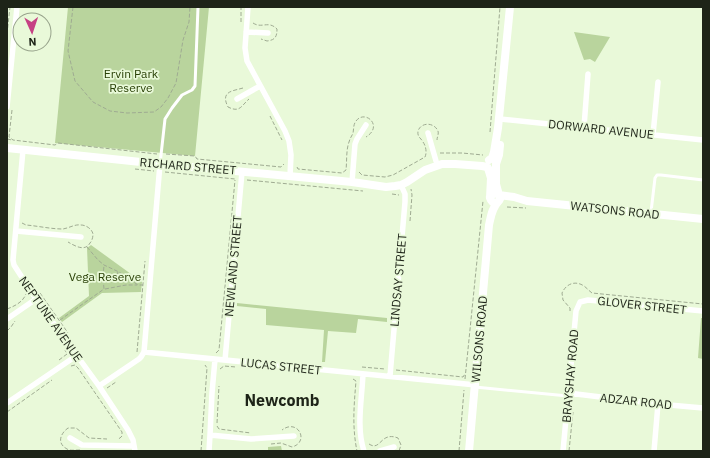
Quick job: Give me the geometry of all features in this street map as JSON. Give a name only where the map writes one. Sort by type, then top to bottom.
[{"type":"street","points":[[7,107],[17,7]]},
{"type":"street","points":[[248,7],[245,48],[247,60],[289,140],[291,162],[290,176]]},
{"type":"street","name":"WILSONS ROAD","points":[[469,451],[489,228],[487,211],[494,198],[490,163],[494,154],[500,119],[510,7]]},
{"type":"street","points":[[246,32],[268,33]]},
{"type":"street","points":[[584,127],[588,74]]},
{"type":"street","points":[[653,135],[658,82]]},
{"type":"street","points":[[237,99],[260,86]]},
{"type":"street","name":"DORWARD AVENUE","points":[[500,119],[703,140]]},
{"type":"street","points":[[352,182],[355,144],[357,138],[366,125]]},
{"type":"street","points":[[428,133],[436,163]]},
{"type":"street","name":"RICHARD STREET","points":[[7,148],[160,168],[241,176],[290,176],[352,182],[369,188],[401,185],[408,182],[416,173],[430,168],[436,163],[482,166],[490,163]]},
{"type":"street","name":"NEPTUNE AVENUE","points":[[23,150],[14,265],[76,356],[101,385],[131,435],[134,448]]},
{"type":"street","points":[[101,385],[142,357],[140,352],[160,168]]},
{"type":"street","name":"NEWLAND STREET","points":[[225,357],[241,176]]},
{"type":"street","name":"LINDSAY STREET","points":[[390,376],[405,202],[401,185]]},
{"type":"street","name":"WATSONS ROAD","points":[[494,198],[527,200],[703,219]]},
{"type":"street","points":[[16,231],[81,237]]},
{"type":"street","points":[[7,320],[36,299]]},
{"type":"street","name":"GLOVER STREET","points":[[580,302],[588,300],[703,311]]},
{"type":"street","name":"BRAYSHAY ROAD","points":[[563,451],[576,311],[580,302]]},
{"type":"street","name":"LUCAS STREET","points":[[140,352],[215,359],[225,357],[464,386],[476,386]]},
{"type":"street","points":[[7,403],[76,356]]},
{"type":"street","points":[[209,451],[215,359]]},
{"type":"street","points":[[364,374],[360,428],[361,442],[364,451]]},
{"type":"street","name":"ADZAR ROAD","points":[[568,395],[703,408]]},
{"type":"street","points":[[654,451],[658,404]]},
{"type":"street","points":[[210,435],[251,438],[294,436]]},
{"type":"street","points":[[70,438],[82,444],[134,448]]},
{"type":"street","points":[[380,451],[394,447]]},
{"type":"lane","points":[[160,168],[165,119],[182,95],[192,90],[195,86],[198,7]]},
{"type":"lane","points":[[651,214],[655,178],[657,175],[661,174],[703,180]]},
{"type":"lane","name":"ADZAR ROAD","points":[[476,386],[568,395]]},
{"type":"path","points":[[7,34],[10,7]]},
{"type":"path","points":[[73,7],[68,51],[75,80],[93,102],[110,111],[127,113],[154,112],[161,107],[168,98],[176,84],[183,40],[189,22],[190,7]]},
{"type":"path","points":[[489,137],[500,7]]},
{"type":"path","points":[[251,20],[257,26],[266,24],[275,26],[277,29],[276,38],[273,40],[264,41],[260,38]]},
{"type":"path","points":[[296,166],[298,169],[342,173],[346,170],[349,140],[353,132],[355,122],[363,117],[369,118],[374,125],[371,134],[364,139]]},
{"type":"path","points":[[358,171],[362,175],[385,177],[400,172],[425,157],[427,153],[424,142],[418,134],[419,129],[426,124],[430,124],[437,130],[438,134],[436,141]]},
{"type":"path","points":[[7,139],[13,140]]},
{"type":"path","points":[[439,151],[440,153],[462,153],[490,163]]},
{"type":"path","points":[[130,168],[160,168]]},
{"type":"path","points":[[165,176],[166,172],[235,179],[219,350],[216,354],[225,357]]},
{"type":"path","points":[[241,176],[369,188]]},
{"type":"path","points":[[391,194],[399,195],[401,185],[411,186]]},
{"type":"path","points":[[459,451],[464,386],[494,198]]},
{"type":"path","points":[[87,247],[104,265],[118,271],[138,285]]},
{"type":"path","points":[[140,352],[145,262]]},
{"type":"path","points":[[104,265],[104,289]]},
{"type":"path","points":[[117,276],[118,271]]},
{"type":"path","points":[[98,278],[103,276]]},
{"type":"path","points":[[569,315],[570,308],[563,300],[562,293],[565,287],[572,283],[583,285],[592,293],[703,304]]},
{"type":"path","points":[[60,320],[104,289],[126,285],[143,285]]},
{"type":"path","points":[[38,291],[68,332]]},
{"type":"path","points":[[7,331],[15,320]]},
{"type":"path","points":[[58,361],[67,354],[65,350]]},
{"type":"path","points":[[201,451],[207,368],[204,364]]},
{"type":"path","points":[[71,366],[75,365],[78,368],[122,432],[122,436],[116,440]]},
{"type":"path","points":[[220,370],[224,366],[239,368]]},
{"type":"path","points":[[358,367],[463,377],[466,374]]},
{"type":"path","points":[[7,412],[52,380]]},
{"type":"path","points":[[101,385],[107,388],[119,380]]},
{"type":"path","points":[[219,384],[217,427],[219,429],[252,433]]},
{"type":"path","points":[[464,386],[464,391]]},
{"type":"path","points":[[570,451],[573,409]]},
{"type":"path","points":[[265,444],[281,444],[292,447],[299,444],[301,434],[298,429],[290,426],[281,431]]},
{"type":"path","points":[[85,450],[71,450],[64,447],[61,440],[64,430],[68,428],[76,428],[88,438],[109,439]]},
{"type":"path","points":[[367,443],[376,446],[384,438],[394,436],[398,438],[401,446],[400,451]]},
{"type":"green space","name":"Ervin Park Reserve","points":[[68,7],[209,7],[195,156],[55,143]]},
{"type":"green space","points":[[574,32],[610,37],[595,62],[590,59],[584,60]]},
{"type":"green space","name":"Vega Reserve","points":[[91,245],[142,282],[141,292],[102,293],[62,322],[59,318],[89,296],[87,248]]},
{"type":"green space","points":[[237,303],[387,318],[387,322],[358,319],[356,333],[328,331],[325,362],[322,362],[324,330],[266,325],[266,309],[237,306]]},
{"type":"green space","points":[[701,318],[703,318],[703,359],[698,358]]},
{"type":"green space","points":[[281,446],[282,451],[268,451],[268,447]]},
{"type":"district","name":"Newcomb","points":[[282,400]]}]
